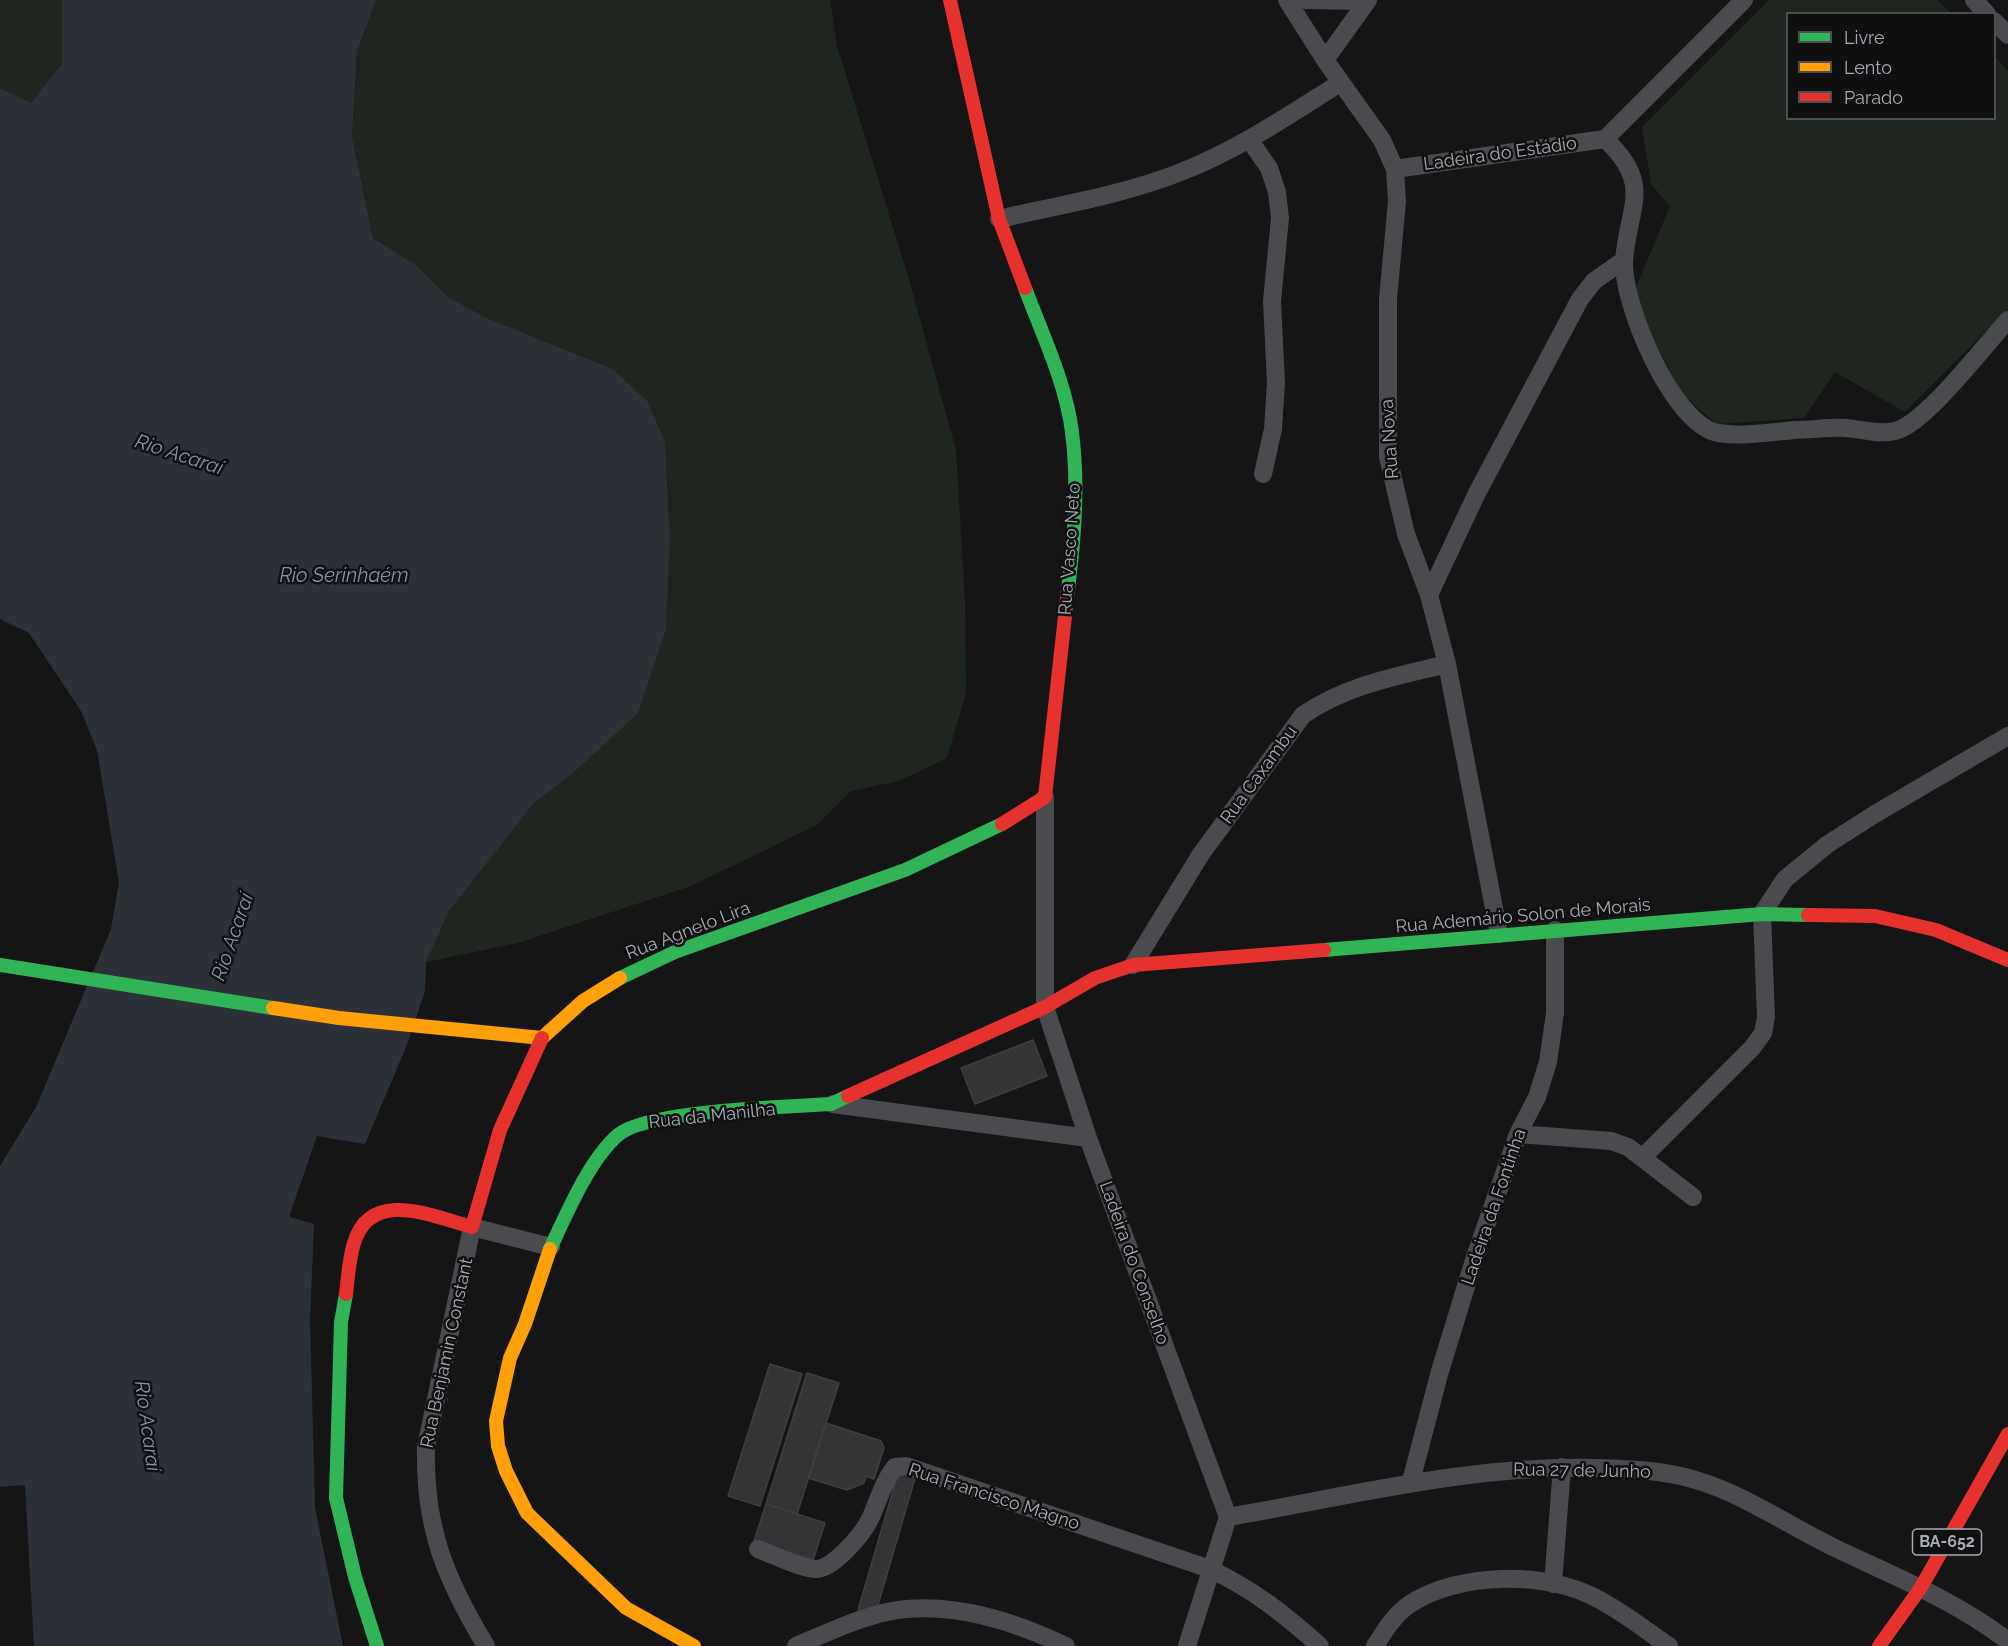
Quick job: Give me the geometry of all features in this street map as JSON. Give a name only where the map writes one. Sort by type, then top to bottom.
[{"type":"street","name":"Rua Vasco Neto","points":[[950,0],[999,219],[1060,381],[1072,431],[1075,483],[1073,549],[1045,797],[1045,1007]]},
{"type":"street","name":"Rua Nova","points":[[1287,0],[1340,83],[1382,140],[1395,169],[1397,201],[1388,299],[1388,457],[1406,534],[1429,595],[1447,664],[1499,934]]},
{"type":"street","points":[[1306,0],[1367,0]]},
{"type":"street","points":[[1325,60],[1367,0]]},
{"type":"street","points":[[1744,0],[1605,139],[1618,151],[1630,170],[1636,193],[1624,261],[1626,290],[1635,318],[1678,404],[1696,423],[1717,433],[1844,428],[1878,433],[1897,431],[1928,409],[2008,320]]},
{"type":"street","points":[[1974,0],[1985,12]]},
{"type":"street","points":[[1996,22],[2008,35]]},
{"type":"street","points":[[999,219],[1132,188],[1180,173],[1249,139],[1340,83]]},
{"type":"street","points":[[1249,139],[1269,168],[1277,192],[1280,218],[1272,301],[1276,383],[1273,429],[1263,474]]},
{"type":"street","name":"Ladeira do Estádio","points":[[1395,169],[1605,139]]},
{"type":"street","points":[[1429,595],[1477,493],[1580,299],[1594,281],[1624,261]]},
{"type":"street","name":"Rua Caxambu","points":[[1133,965],[1201,854],[1304,715],[1324,701],[1357,686],[1447,664]]},
{"type":"street","points":[[1642,1157],[1752,1048],[1763,1033],[1767,1000],[1762,914],[1785,879],[1828,844],[2008,736]]},
{"type":"street","name":"Rua Agnelo Lira","points":[[472,1227],[478,1196],[520,1076],[542,1038],[583,1001],[626,974],[675,952],[905,870],[997,827],[1045,797]]},
{"type":"street","name":"Rua Ademário Solon de Morais","points":[[1045,1007],[1095,978],[1133,965],[1762,914],[1875,916],[1936,930],[2008,960]]},
{"type":"street","name":"Ladeira da Fontinha","points":[[1411,1481],[1440,1371],[1518,1134],[1537,1097],[1548,1062],[1556,1013],[1555,930]]},
{"type":"street","points":[[0,965],[339,1018],[488,1030],[542,1038]]},
{"type":"street","name":"Rua da Manilha","points":[[831,1104],[1045,1007]]},
{"type":"street","name":"Ladeira do Conselho","points":[[1045,1007],[1088,1138],[1228,1517]]},
{"type":"street","name":"Rua da Manilha","points":[[694,1646],[626,1608],[527,1513],[506,1471],[497,1437],[496,1421],[500,1392],[510,1358],[525,1324],[551,1247],[598,1156],[620,1133],[644,1122],[680,1116],[831,1104],[1088,1138]]},
{"type":"street","points":[[1518,1134],[1611,1141],[1628,1147],[1693,1197]]},
{"type":"street","points":[[377,1646],[355,1577],[336,1498],[340,1322],[354,1243],[362,1225],[378,1213],[401,1208],[551,1247]]},
{"type":"street","name":"Rua Benjamin Constant","points":[[472,1227],[426,1447],[425,1483],[437,1547],[451,1581],[486,1646]]},
{"type":"street","name":"BA-652","points":[[1879,1646],[1920,1589],[2008,1434]]},
{"type":"street","name":"Rua Francisco Magno","points":[[758,1550],[813,1569],[824,1569],[833,1563],[868,1523],[888,1476],[895,1467],[906,1466],[1210,1569]]},
{"type":"street","points":[[1553,1584],[1562,1467]]},
{"type":"street","name":"Rua 27 de Junho","points":[[1228,1517],[1337,1499],[1411,1481],[1487,1471],[1562,1467],[1670,1473],[1700,1481],[1740,1498],[1793,1528],[1951,1602],[2008,1641]]},
{"type":"street","points":[[1187,1646],[1228,1517]]},
{"type":"street","points":[[1210,1569],[1246,1586],[1275,1606],[1320,1646]]},
{"type":"street","points":[[1376,1646],[1392,1621],[1409,1605],[1432,1592],[1488,1579],[1516,1578],[1553,1584],[1595,1597],[1669,1646]]},
{"type":"street","points":[[796,1646],[851,1623],[905,1609],[958,1612],[992,1618],[1033,1630],[1066,1646]]},
{"type":"shaded area","points":[[0,0],[62,0],[63,64],[31,103],[0,88]]},
{"type":"shaded area","points":[[376,0],[830,0],[837,46],[908,276],[956,450],[965,602],[966,693],[947,758],[899,781],[851,791],[817,825],[691,886],[518,943],[426,962],[449,911],[535,802],[573,773],[670,535],[665,442],[648,402],[613,369],[487,318],[448,297],[416,265],[373,238],[352,137],[357,50]]},
{"type":"shaded area","points":[[1769,0],[1937,0],[1950,12],[1786,12],[1786,120],[1996,120],[1996,58],[2008,71],[2008,309],[1905,412],[1835,372],[1804,418],[1717,424],[1683,395],[1631,300],[1670,206],[1651,184],[1642,127]]},
{"type":"water","name":"Rio Serinhaém","points":[[62,0],[376,0],[357,51],[352,137],[373,238],[416,265],[448,297],[487,318],[613,369],[648,402],[665,442],[670,535],[666,629],[638,713],[573,773],[535,802],[449,911],[426,962],[425,991],[406,1047],[365,1144],[317,1136],[289,1217],[314,1224],[310,1320],[315,1508],[343,1646],[34,1646],[25,1485],[0,1487],[0,1166],[36,1107],[111,929],[119,883],[97,750],[81,711],[29,633],[0,619],[0,88],[31,103],[62,64]]},
{"type":"building","points":[[1033,1040],[1047,1076],[975,1104],[961,1068]]},
{"type":"building","points":[[770,1364],[802,1374],[760,1506],[728,1496]]},
{"type":"building","points":[[807,1373],[839,1383],[797,1514],[766,1504]]},
{"type":"building","points":[[826,1423],[881,1441],[884,1448],[874,1479],[866,1476],[864,1483],[847,1490],[808,1478]]},
{"type":"building","points":[[899,1470],[916,1475],[875,1615],[858,1610]]},
{"type":"building","points":[[766,1504],[825,1523],[813,1560],[754,1541]]},
{"type":"traffic: fast","points":[[1025,288],[1065,395],[1072,432],[1075,515],[1067,598]]},
{"type":"traffic: fast","points":[[620,978],[675,952],[905,870],[1002,824]]},
{"type":"traffic: fast","points":[[1324,950],[1762,914],[1808,915]]},
{"type":"traffic: fast","points":[[0,965],[273,1008]]},
{"type":"traffic: fast","points":[[550,1249],[588,1173],[607,1146],[618,1135],[657,1120],[719,1111],[831,1104],[848,1096]]},
{"type":"traffic: fast","points":[[346,1294],[341,1322],[336,1498],[355,1577],[377,1646]]},
{"type":"traffic: slow","points":[[273,1008],[339,1018],[542,1038],[583,1001],[620,978]]},
{"type":"traffic: slow","points":[[550,1249],[525,1324],[510,1358],[496,1421],[498,1446],[506,1471],[527,1513],[626,1608],[694,1646]]},
{"type":"traffic: jam","points":[[950,0],[999,219],[1025,288]]},
{"type":"traffic: jam","points":[[1002,824],[1045,797],[1067,598]]},
{"type":"traffic: jam","points":[[1808,915],[1875,916],[1936,930],[2008,960]]},
{"type":"traffic: jam","points":[[848,1096],[1045,1007],[1095,978],[1133,965],[1324,950]]},
{"type":"traffic: jam","points":[[346,1294],[354,1243],[362,1226],[374,1215],[405,1210],[472,1227],[500,1130],[542,1038]]},
{"type":"traffic: jam","points":[[1879,1646],[1920,1589],[2008,1434]]},
{"type":"water label","name":"Rio Acaraí","points":[[179,455]]},
{"type":"water label","name":"Rio Acaraí","points":[[233,937]]},
{"type":"water label","name":"Rio Acaraí","points":[[147,1426]]}]
